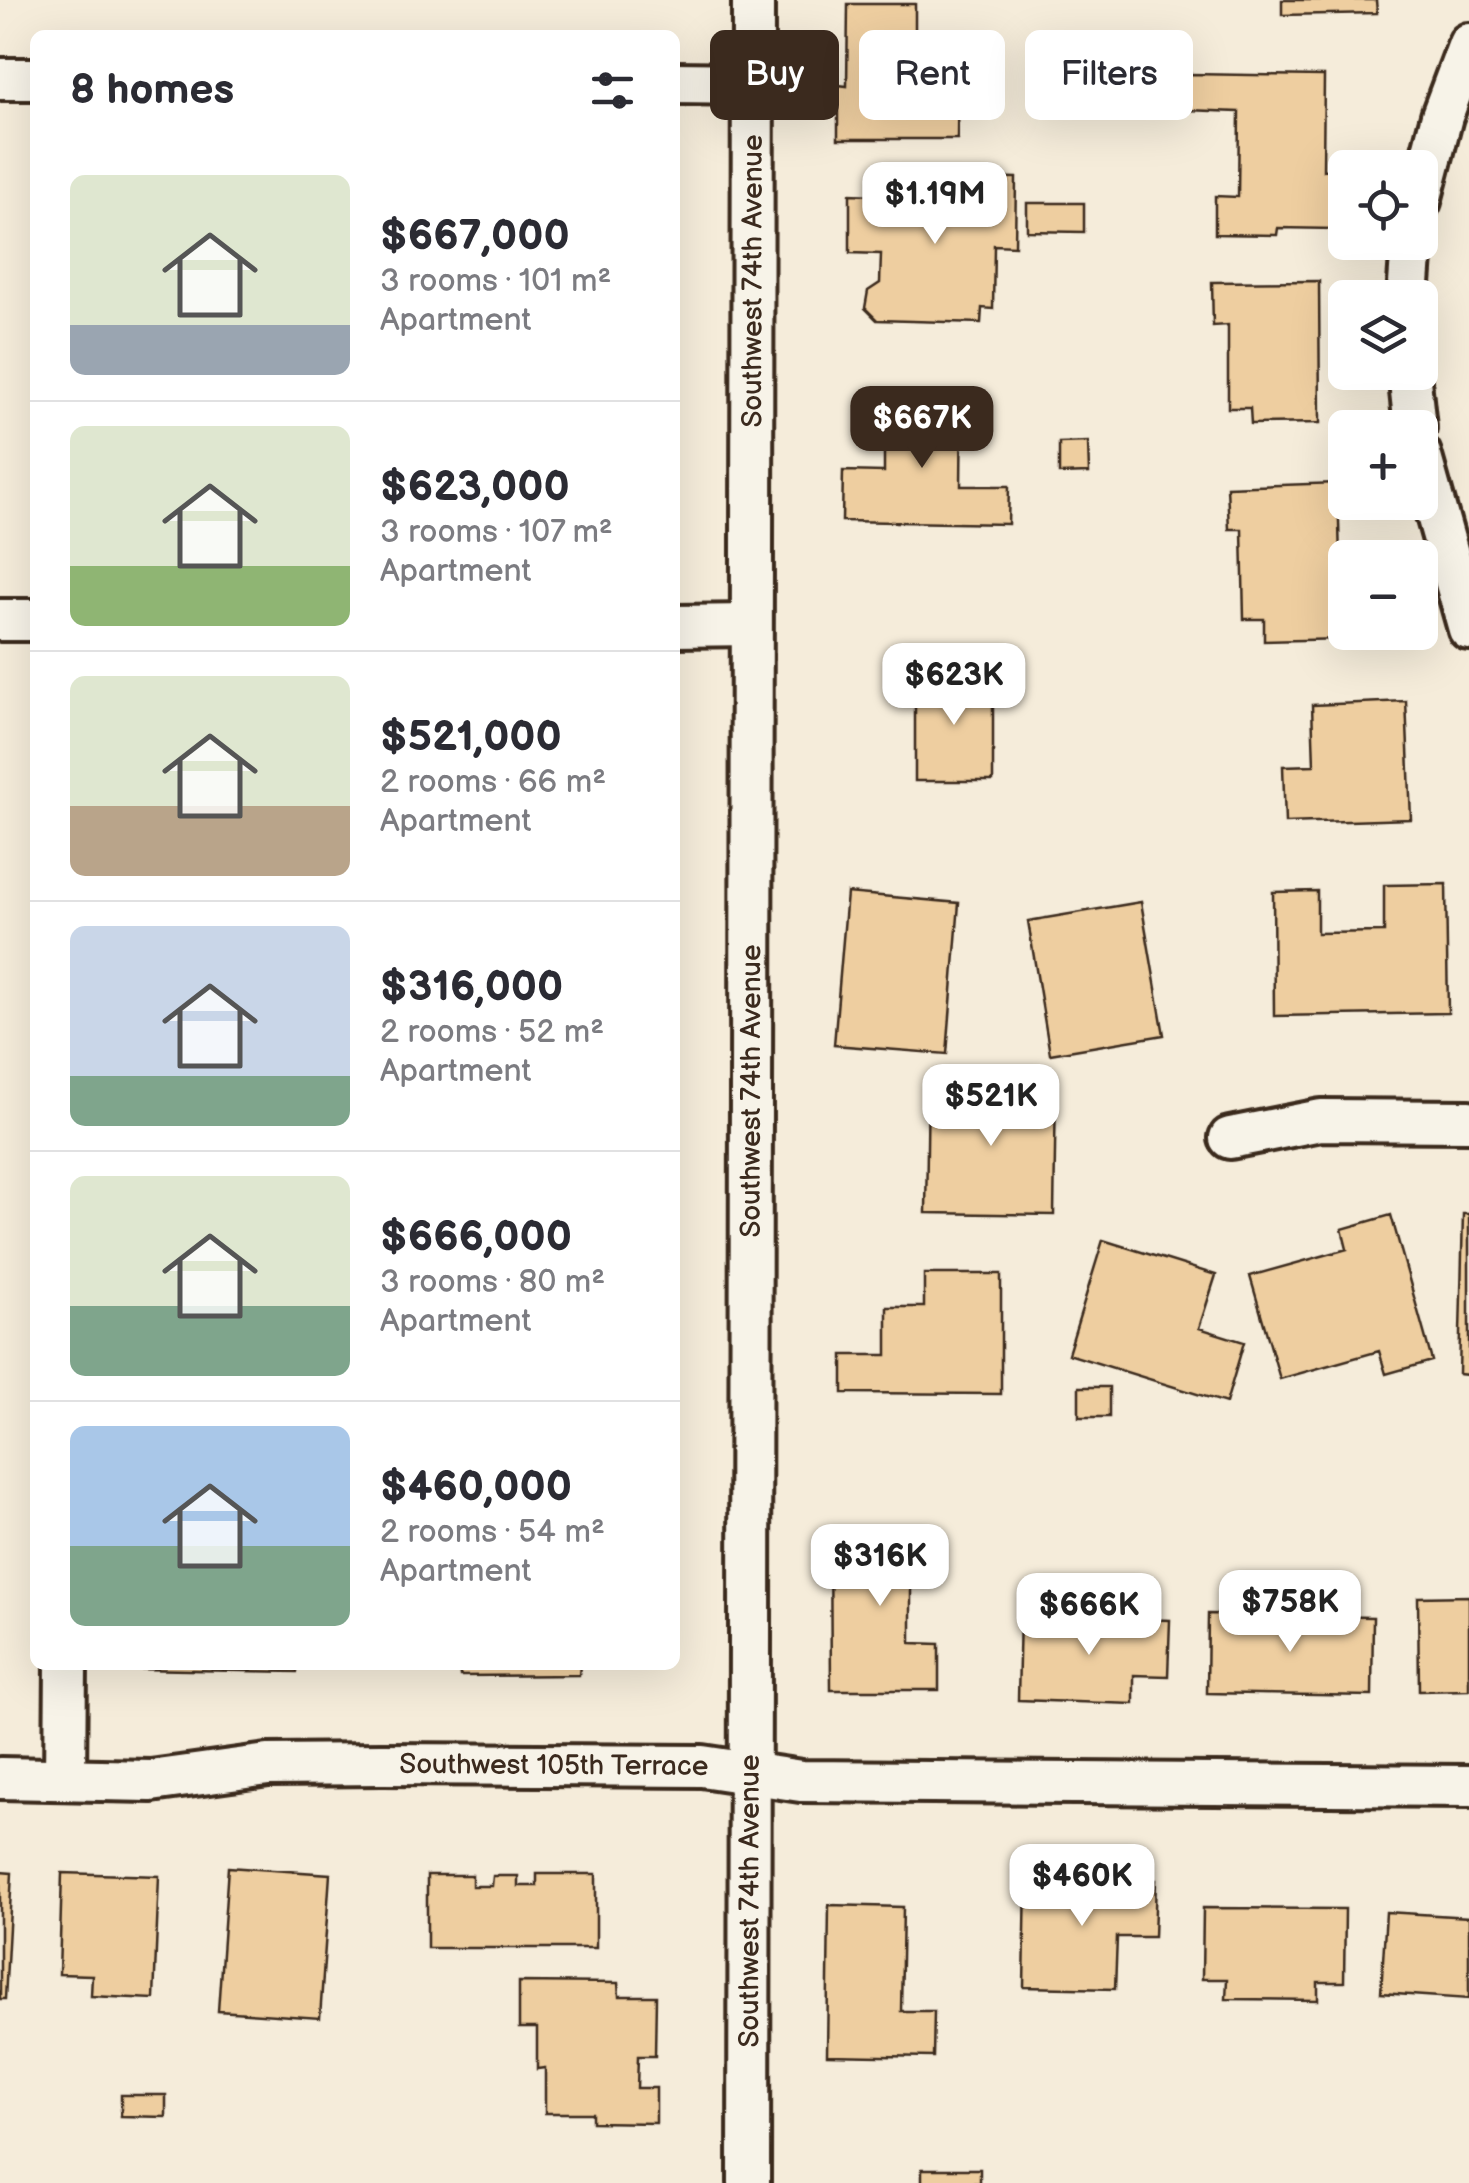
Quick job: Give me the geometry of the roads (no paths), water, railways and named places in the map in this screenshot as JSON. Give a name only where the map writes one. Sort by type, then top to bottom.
[{"type":"street","name":"Southwest 74th Avenue","points":[[753,0],[753,30]]},
{"type":"street","points":[[1433,150],[1469,44]]},
{"type":"street","points":[[0,79],[30,79]]},
{"type":"street","points":[[680,83],[710,83]]},
{"type":"street","name":"Southwest 74th Avenue","points":[[749,2183],[753,120]]},
{"type":"street","points":[[1438,518],[1469,629]]},
{"type":"street","points":[[0,620],[30,620]]},
{"type":"street","points":[[680,626],[751,626]]},
{"type":"street","points":[[1230,1138],[1322,1120],[1469,1121]]},
{"type":"street","points":[[66,1670],[66,1778]]},
{"type":"street","name":"Southwest 105th Terrace","points":[[0,1778],[183,1779],[287,1764],[702,1766],[801,1781],[1469,1786]]}]
